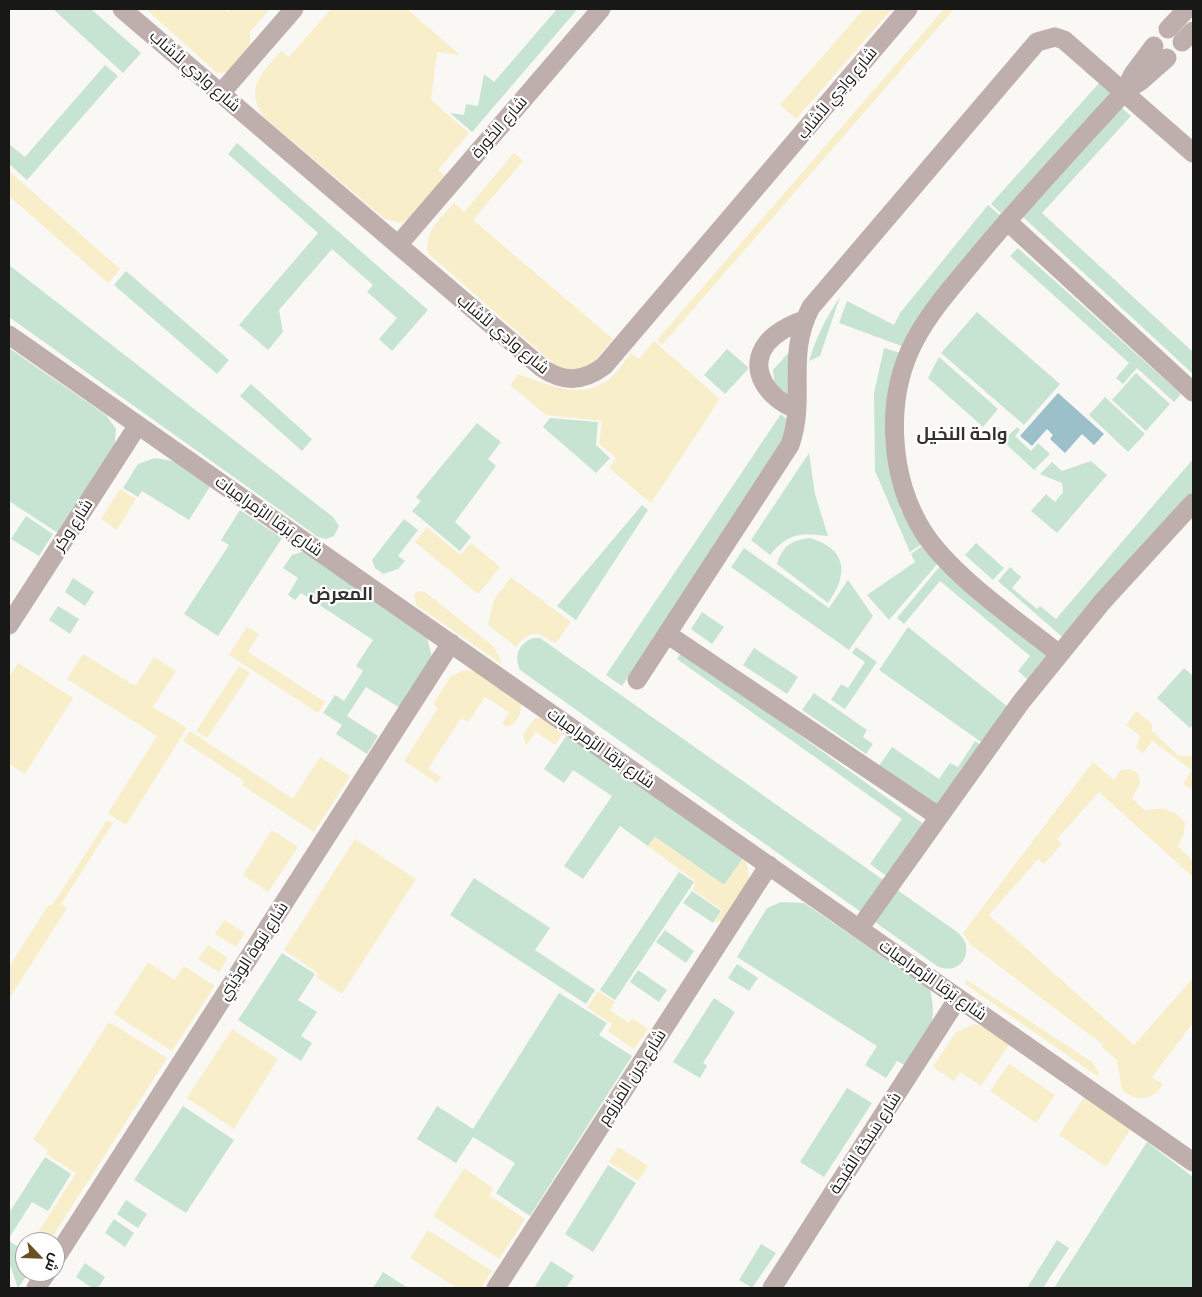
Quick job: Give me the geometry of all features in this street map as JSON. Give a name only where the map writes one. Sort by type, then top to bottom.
[{"type":"street","name":"شارع وادِي لأشاب","points":[[122,9],[542,368],[554,376],[567,380],[581,379],[594,374],[604,366],[908,9]]},
{"type":"street","points":[[221,94],[294,9]]},
{"type":"street","name":"شارع الخُورة","points":[[398,245],[601,9]]},
{"type":"street","points":[[1168,29],[1187,9]]},
{"type":"street","points":[[637,680],[784,455],[794,433],[796,352],[804,320],[819,296],[1037,42],[1055,37],[1064,40],[1193,153]]},
{"type":"street","points":[[1059,654],[948,563],[924,532],[911,506],[896,458],[894,418],[900,379],[914,342],[935,308],[1007,221],[1124,92],[1133,74],[1161,52]]},
{"type":"street","points":[[1007,221],[1193,392]]},
{"type":"street","points":[[796,409],[778,401],[769,392],[762,381],[759,369],[760,356],[767,343],[785,328],[804,320]]},
{"type":"street","name":"شارع بَرقا الرَّمرامِيات","points":[[9,334],[1193,1162]]},
{"type":"street","name":"شارع وكر","points":[[9,625],[138,425]]},
{"type":"street","points":[[859,929],[938,816],[1059,654],[1115,587],[1193,503]]},
{"type":"street","points":[[667,634],[938,816]]},
{"type":"street","name":"شارع نيوة الوذَيني","points":[[65,1243],[451,643]]},
{"type":"street","name":"شارع جَرن المَرزُوم","points":[[496,1288],[769,865]]},
{"type":"street","name":"شارع سَبخة الفَيحة","points":[[772,1288],[958,998]]},
{"type":"green space","points":[[53,9],[91,9],[141,53],[123,73]]},
{"type":"green space","points":[[557,9],[573,9],[576,11],[472,132],[450,113],[464,115],[466,104],[478,106],[484,74],[494,82]]},
{"type":"green space","points":[[105,65],[118,76],[27,180],[9,164],[9,144],[25,157]]},
{"type":"green space","points":[[1100,82],[1113,94],[1004,216],[991,204]]},
{"type":"green space","points":[[1121,107],[1131,116],[1042,213],[1193,352],[1193,374],[1021,215]]},
{"type":"green space","points":[[237,143],[428,310],[392,351],[379,339],[397,318],[367,292],[373,285],[332,249],[279,310],[283,332],[268,350],[239,325],[318,233],[228,154]]},
{"type":"green space","points":[[988,205],[1004,219],[907,348],[839,323],[847,301],[894,325],[900,313]]},
{"type":"green space","points":[[1018,248],[1181,394],[1174,402],[1137,368],[1123,384],[1116,378],[1129,363],[1010,256]]},
{"type":"green space","points":[[9,265],[333,517],[339,526],[334,536],[326,539],[318,537],[9,317]]},
{"type":"green space","points":[[126,271],[229,360],[217,374],[114,285]]},
{"type":"green space","points":[[840,297],[820,356],[809,361],[822,328]]},
{"type":"green space","points":[[977,312],[1060,384],[1024,425],[941,353]]},
{"type":"green space","points":[[798,342],[793,402],[775,387],[773,370]]},
{"type":"green space","points":[[9,348],[106,415],[116,429],[114,452],[61,535],[9,501]]},
{"type":"green space","points":[[884,348],[900,353],[885,439],[901,511],[925,542],[910,552],[875,471],[874,393]]},
{"type":"green space","points":[[727,349],[749,368],[725,394],[704,375]]},
{"type":"green space","points":[[939,357],[998,409],[983,427],[928,378]]},
{"type":"green space","points":[[1136,373],[1170,404],[1146,431],[1112,400]]},
{"type":"green space","points":[[251,384],[312,439],[302,451],[240,396]]},
{"type":"green space","points":[[1105,397],[1145,434],[1128,452],[1089,415]]},
{"type":"green space","points":[[781,414],[794,426],[794,437],[622,686],[606,675]]},
{"type":"green space","points":[[550,418],[598,422],[596,445],[610,458],[596,473],[543,427]]},
{"type":"green space","points":[[477,423],[501,442],[488,459],[496,466],[455,522],[471,537],[460,551],[412,511],[421,501],[416,497]]},
{"type":"green space","points":[[998,427],[1008,436],[1017,427],[1020,430],[1015,436],[1031,451],[1038,443],[1050,454],[1034,470],[993,432]]},
{"type":"green space","points":[[809,453],[815,494],[828,536],[810,534],[789,538],[770,555],[751,540]]},
{"type":"green space","points":[[155,458],[173,461],[211,485],[189,520],[142,491],[138,497],[123,488],[138,464]]},
{"type":"green space","points":[[1193,459],[1193,497],[1068,642],[998,581],[1010,567],[1021,577],[1012,588],[1037,609],[1040,606],[1056,619]]},
{"type":"green space","points":[[1091,461],[1107,475],[1057,533],[1031,511],[1046,494],[1055,502],[1063,492],[1062,483],[1040,474],[1052,462],[1062,471]]},
{"type":"green space","points":[[642,505],[648,510],[576,620],[557,606]]},
{"type":"green space","points":[[240,510],[282,538],[218,636],[184,614],[229,545],[221,540]]},
{"type":"green space","points":[[26,516],[53,534],[39,556],[11,539]]},
{"type":"green space","points":[[404,519],[418,530],[398,556],[405,561],[398,569],[383,574],[375,568],[372,560]]},
{"type":"green space","points":[[810,538],[831,549],[841,564],[839,582],[828,603],[777,564],[785,548],[798,540]]},
{"type":"green space","points":[[926,543],[939,562],[889,620],[867,595],[915,562],[911,554]]},
{"type":"green space","points":[[976,543],[1004,568],[993,580],[965,555]]},
{"type":"green space","points":[[744,548],[829,608],[848,580],[873,616],[849,650],[731,567]]},
{"type":"green space","points":[[305,551],[427,637],[432,657],[400,708],[366,687],[347,716],[378,736],[367,754],[336,734],[342,725],[323,713],[335,695],[344,701],[363,671],[356,666],[373,640],[301,593],[295,600],[288,595],[298,578],[283,568],[292,555]]},
{"type":"green space","points":[[940,566],[1048,655],[1028,680],[1018,671],[1030,656],[940,581],[904,624],[897,618]]},
{"type":"green space","points":[[73,578],[94,592],[85,606],[65,592]]},
{"type":"green space","points":[[58,606],[79,619],[70,634],[49,620]]},
{"type":"green space","points":[[702,612],[724,627],[712,644],[691,629]]},
{"type":"green space","points":[[908,627],[1008,707],[984,744],[879,670]]},
{"type":"green space","points":[[533,638],[540,638],[957,932],[966,946],[964,960],[953,968],[946,969],[937,966],[520,670],[517,660],[519,651],[524,644]]},
{"type":"green space","points":[[856,647],[877,662],[845,709],[831,700],[841,684],[848,688],[865,662],[852,653]]},
{"type":"green space","points":[[754,648],[798,677],[787,694],[743,665]]},
{"type":"green space","points":[[682,651],[925,825],[888,877],[870,864],[902,819],[677,659]]},
{"type":"green space","points":[[1184,668],[1193,676],[1193,725],[1190,728],[1157,698]]},
{"type":"green space","points":[[814,693],[867,730],[863,737],[873,744],[866,754],[802,710]]},
{"type":"green space","points":[[567,735],[744,857],[724,885],[655,837],[648,846],[620,826],[583,879],[564,866],[612,796],[573,770],[564,783],[544,769]]},
{"type":"green space","points":[[975,741],[983,746],[941,808],[879,766],[892,747],[939,779],[950,763],[958,767]]},
{"type":"green space","points":[[679,872],[694,882],[615,1000],[600,990]]},
{"type":"green space","points":[[474,878],[550,928],[535,950],[595,990],[586,1004],[450,915]]},
{"type":"green space","points":[[692,891],[721,911],[713,923],[683,903]]},
{"type":"green space","points":[[781,902],[804,903],[930,989],[933,1013],[932,1022],[925,1038],[906,1066],[897,1061],[886,1078],[865,1065],[877,1046],[737,957],[767,908]]},
{"type":"green space","points":[[665,930],[694,951],[686,963],[656,942]]},
{"type":"green space","points":[[282,953],[315,974],[298,1000],[317,1012],[301,1036],[312,1043],[301,1061],[238,1020]]},
{"type":"green space","points":[[737,964],[758,978],[749,991],[728,978]]},
{"type":"green space","points":[[638,970],[667,990],[659,1002],[630,982]]},
{"type":"green space","points":[[559,993],[607,1023],[599,1035],[632,1056],[530,1216],[496,1193],[515,1163],[473,1137],[456,1163],[417,1139],[437,1106],[473,1129]]},
{"type":"green space","points":[[714,998],[735,1012],[703,1063],[707,1066],[700,1078],[673,1062]]},
{"type":"green space","points":[[847,1088],[872,1103],[824,1177],[800,1162]]},
{"type":"green space","points":[[183,1106],[234,1140],[186,1213],[134,1180]]},
{"type":"green space","points":[[1147,1142],[1193,1177],[1193,1288],[1054,1288]]},
{"type":"green space","points":[[45,1157],[71,1174],[48,1211],[32,1202],[9,1238],[9,1213]]},
{"type":"green space","points":[[608,1165],[636,1183],[593,1252],[565,1234]]},
{"type":"green space","points":[[126,1200],[147,1214],[138,1228],[117,1214]]},
{"type":"green space","points":[[114,1219],[134,1233],[125,1247],[105,1233]]},
{"type":"green space","points":[[1057,1240],[1069,1248],[1043,1288],[1027,1288]]},
{"type":"green space","points":[[9,1241],[15,1245],[15,1279],[9,1262]]},
{"type":"green space","points":[[761,1244],[776,1253],[752,1288],[739,1280]]},
{"type":"green space","points":[[551,1261],[574,1276],[566,1288],[534,1288]]},
{"type":"green space","points":[[85,1263],[105,1277],[98,1288],[92,1288],[76,1277]]},
{"type":"green space","points":[[383,1272],[408,1288],[373,1288]]},
{"type":"green space","points":[[16,1282],[22,1282],[18,1288]]},
{"type":"sand","points":[[146,9],[224,9],[227,12],[230,9],[270,9],[250,32],[250,54],[231,72],[217,73]]},
{"type":"sand","points":[[331,9],[407,9],[460,55],[437,52],[431,100],[469,133],[438,170],[447,178],[414,217],[401,223],[385,219],[265,118],[259,108],[255,90],[267,67],[281,51],[289,57]]},
{"type":"sand","points":[[864,9],[892,9],[796,119],[780,105]]},
{"type":"sand","points":[[944,9],[954,9],[662,345],[657,340]]},
{"type":"sand","points":[[514,153],[523,161],[473,220],[613,339],[587,370],[562,371],[428,253],[427,245],[431,232],[444,214],[454,203],[464,212]]},
{"type":"sand","points":[[9,171],[120,269],[108,283],[9,196]]},
{"type":"sand","points":[[654,341],[720,399],[651,503],[609,468],[616,458],[599,444],[602,421],[546,415],[510,385],[519,374],[564,389],[575,390],[598,386],[614,374],[631,353],[639,359]]},
{"type":"sand","points":[[120,489],[136,499],[117,530],[101,519]]},
{"type":"sand","points":[[427,527],[460,555],[471,543],[500,567],[478,594],[415,542]]},
{"type":"sand","points":[[511,577],[571,622],[555,644],[544,636],[534,634],[526,637],[516,647],[488,625],[494,600]]},
{"type":"sand","points":[[419,591],[425,592],[494,647],[503,665],[416,605],[414,594]]},
{"type":"sand","points":[[247,627],[259,634],[248,652],[325,702],[318,713],[229,655]]},
{"type":"sand","points":[[83,654],[135,686],[154,657],[176,671],[153,707],[187,728],[126,825],[108,813],[157,736],[67,679]]},
{"type":"sand","points":[[18,663],[73,698],[25,774],[9,764],[9,678]]},
{"type":"sand","points":[[239,666],[250,673],[207,738],[196,731]]},
{"type":"sand","points":[[464,670],[477,672],[521,702],[521,710],[517,720],[507,727],[502,724],[509,712],[485,697],[468,722],[461,718],[428,769],[441,777],[437,783],[404,761],[438,708],[433,704],[451,676]]},
{"type":"sand","points":[[1136,711],[1152,724],[1152,731],[1179,756],[1193,756],[1193,790],[1183,784],[1192,770],[1152,741],[1143,753],[1136,748],[1140,736],[1126,725]]},
{"type":"sand","points":[[535,718],[545,718],[564,731],[555,745],[536,732],[526,745],[523,735]]},
{"type":"sand","points":[[190,731],[293,799],[320,757],[350,776],[314,832],[242,785],[244,781],[183,741]]},
{"type":"sand","points":[[1093,762],[1114,780],[1121,770],[1130,769],[1138,774],[1140,783],[1132,798],[1145,811],[1162,809],[1172,812],[1181,818],[1185,823],[1184,833],[1178,847],[1193,861],[1193,877],[1099,792],[1057,839],[1062,844],[1044,864],[1038,859],[989,915],[1134,1045],[1193,978],[1193,1023],[1152,1077],[1163,1084],[1154,1094],[1144,1098],[1133,1097],[1122,1090],[1117,1060],[1102,1047],[1102,1044],[970,944],[963,933]]},
{"type":"sand","points":[[107,820],[113,823],[61,904],[67,908],[9,999],[9,967],[49,904],[52,906]]},
{"type":"sand","points":[[272,830],[298,847],[268,892],[243,875]]},
{"type":"sand","points":[[655,837],[724,885],[744,857],[749,873],[748,889],[729,918],[714,923],[722,910],[693,890],[695,881],[648,846]]},
{"type":"sand","points":[[355,839],[416,879],[342,994],[316,977],[318,973],[284,950]]},
{"type":"sand","points":[[224,920],[245,933],[236,947],[215,934]]},
{"type":"sand","points":[[208,945],[228,958],[219,972],[198,959]]},
{"type":"sand","points":[[148,962],[175,980],[184,966],[215,986],[172,1051],[114,1014]]},
{"type":"sand","points":[[967,980],[1092,1062],[1099,1073],[1097,1076],[965,984]]},
{"type":"sand","points":[[598,991],[615,1002],[610,1010],[629,1023],[632,1018],[648,1029],[634,1049],[608,1031],[612,1024],[587,1008]]},
{"type":"sand","points":[[109,1022],[167,1058],[55,1232],[38,1232],[76,1173],[46,1154],[48,1150],[33,1140]]},
{"type":"sand","points":[[975,1024],[993,1030],[1011,1042],[981,1086],[960,1072],[954,1081],[933,1067],[956,1032]]},
{"type":"sand","points":[[232,1029],[278,1059],[234,1129],[187,1098]]},
{"type":"sand","points":[[1009,1064],[1055,1095],[1036,1123],[990,1091]]},
{"type":"sand","points":[[1085,1096],[1132,1127],[1106,1167],[1059,1135]]},
{"type":"sand","points":[[618,1147],[648,1166],[638,1181],[609,1162]]},
{"type":"sand","points":[[464,1168],[493,1188],[489,1195],[525,1219],[499,1259],[433,1216]]},
{"type":"sand","points":[[428,1230],[492,1271],[481,1288],[457,1288],[410,1258]]},
{"type":"water","points":[[1058,393],[1104,434],[1094,445],[1082,434],[1065,453],[1050,439],[1053,435],[1047,429],[1032,446],[1020,436]]},
{"type":"district","name":"واحة النخيل","points":[[962,434]]},
{"type":"district","name":"المعرض","points":[[341,594]]}]
